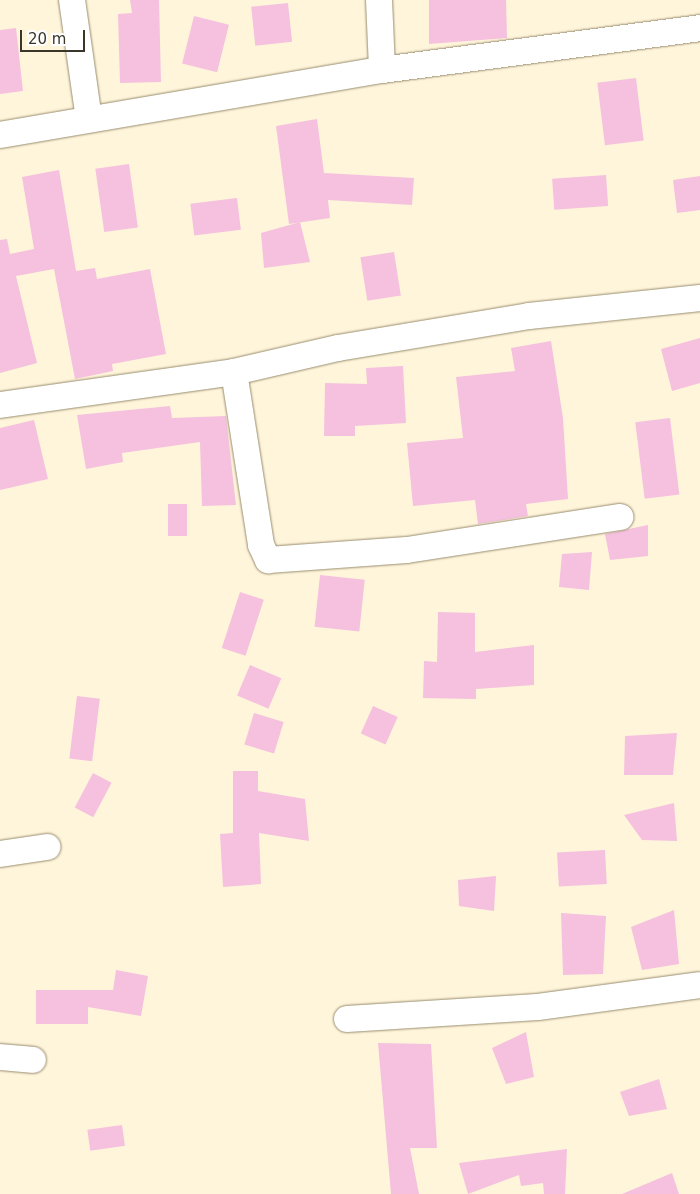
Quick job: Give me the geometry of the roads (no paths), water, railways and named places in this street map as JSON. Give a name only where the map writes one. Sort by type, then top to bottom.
[{"type":"street","points":[[72,0],[89,119]]},
{"type":"street","points":[[379,0],[382,70]]},
{"type":"street","points":[[0,135],[382,70],[700,28]]},
{"type":"street","points":[[0,405],[234,372],[338,348],[529,316],[700,298]]},
{"type":"street","points":[[234,372],[261,545],[268,560],[406,550],[620,517]]},
{"type":"street","points":[[0,854],[48,847]]},
{"type":"street","points":[[347,1019],[538,1007],[700,985]]},
{"type":"street","points":[[0,1057],[32,1060]]}]
